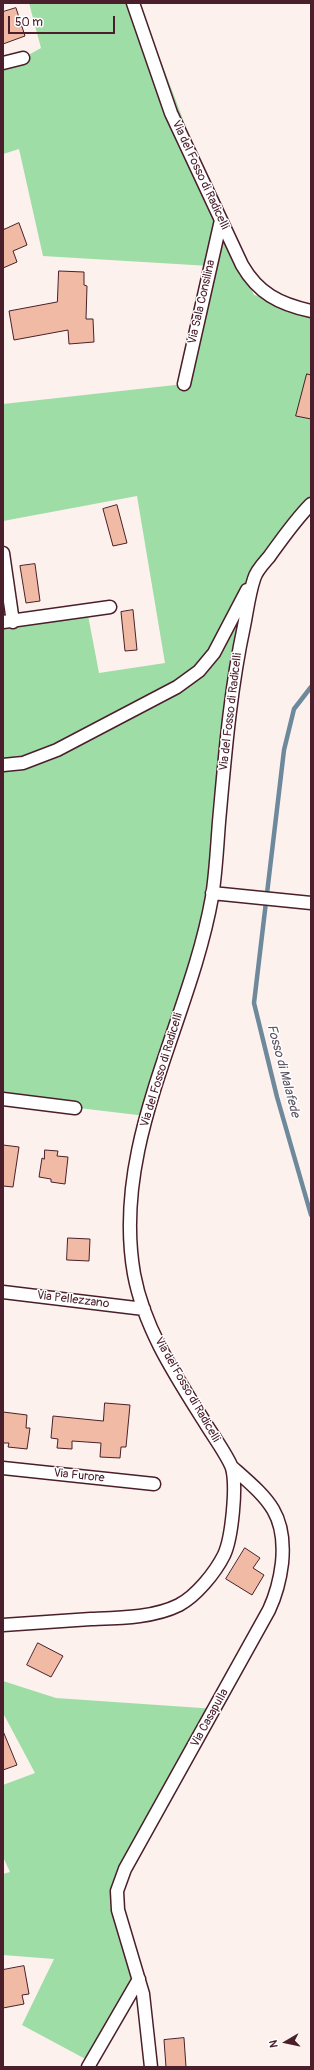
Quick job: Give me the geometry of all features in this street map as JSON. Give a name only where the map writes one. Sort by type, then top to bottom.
[{"type":"street","name":"Via del Fosso di Radicelli","points":[[133,3],[171,113],[242,265],[258,287],[278,300],[311,311]]},
{"type":"street","points":[[3,63],[23,58]]},
{"type":"street","name":"Via Sala Consilina","points":[[184,384],[220,220]]},
{"type":"street","name":"Via del Fosso di Radicelli","points":[[232,1467],[164,1356],[144,1309],[135,1277],[130,1244],[130,1214],[133,1182],[146,1116],[197,956],[212,894],[230,699],[254,576],[297,518],[311,504]]},
{"type":"street","points":[[3,554],[8,622],[110,607]]},
{"type":"street","points":[[3,765],[23,763],[57,750],[187,681],[207,663],[214,653],[254,576]]},
{"type":"street","points":[[212,894],[311,904]]},
{"type":"street","points":[[3,1099],[75,1108]]},
{"type":"street","name":"Via Pellezzano","points":[[3,1292],[144,1309]]},
{"type":"street","points":[[3,1625],[127,1617],[161,1611],[181,1604],[189,1598],[213,1571],[226,1548],[233,1517],[232,1467]]},
{"type":"street","name":"Via Casapulla","points":[[151,2067],[146,2010],[140,1979],[119,1915],[117,1898],[118,1886],[125,1869],[269,1610],[279,1583],[283,1547],[278,1519],[271,1506],[258,1490],[232,1467]]},
{"type":"street","name":"Via Furore","points":[[3,1468],[154,1484]]},
{"type":"street","points":[[88,2067],[140,1979]]},
{"type":"green space","points":[[29,3],[139,3],[221,220],[254,295],[311,311],[311,504],[254,576],[234,671],[212,893],[146,1116],[3,1099],[3,622],[87,610],[99,673],[165,663],[137,496],[3,521],[3,404],[184,384],[210,266],[43,256],[19,149],[3,154],[3,63],[23,58],[41,48]]},
{"type":"green space","points":[[3,1681],[56,1698],[216,1709],[117,1891],[139,1979],[91,2062],[22,2025],[54,1959],[3,1955],[3,1874],[10,1872],[3,1857],[3,1785],[35,1773],[3,1713]]},
{"type":"building","points":[[16,8],[25,36],[3,44],[3,12]]},
{"type":"building","points":[[19,223],[27,245],[13,251],[17,262],[3,268],[3,227],[4,229]]},
{"type":"building","points":[[59,271],[84,272],[84,285],[87,286],[86,319],[93,319],[94,342],[69,344],[68,330],[14,340],[9,311],[57,302]]},
{"type":"building","points":[[307,374],[311,375],[311,419],[296,416]]},
{"type":"building","points":[[117,505],[127,543],[113,546],[103,509]]},
{"type":"building","points":[[35,564],[40,601],[26,603],[20,566]]},
{"type":"building","points":[[133,610],[137,650],[125,651],[121,612]]},
{"type":"building","points":[[3,1145],[19,1147],[13,1187],[3,1186]]},
{"type":"building","points":[[45,1150],[58,1151],[57,1156],[68,1157],[65,1184],[51,1182],[51,1179],[39,1177]]},
{"type":"building","points":[[68,1238],[90,1239],[89,1261],[67,1260]]},
{"type":"building","points":[[105,1403],[130,1405],[126,1447],[121,1447],[120,1458],[100,1457],[101,1443],[72,1441],[72,1449],[57,1448],[58,1439],[51,1438],[53,1416],[103,1421]]},
{"type":"building","points":[[3,1412],[27,1415],[26,1428],[30,1428],[27,1449],[8,1447],[9,1443],[3,1443]]},
{"type":"building","points":[[245,1548],[260,1558],[253,1568],[264,1575],[252,1595],[226,1579]]},
{"type":"building","points":[[38,1643],[63,1656],[51,1677],[27,1665]]},
{"type":"building","points":[[3,1731],[17,1765],[3,1770]]},
{"type":"building","points":[[24,1966],[29,1994],[22,1995],[24,2004],[3,2008],[3,1970]]},
{"type":"building","points":[[184,2038],[186,2067],[166,2067],[164,2040]]},
{"type":"waterway","name":"Fosso di Malafede","points":[[311,687],[294,709],[284,750],[254,1003],[277,1097],[311,1215]]}]
